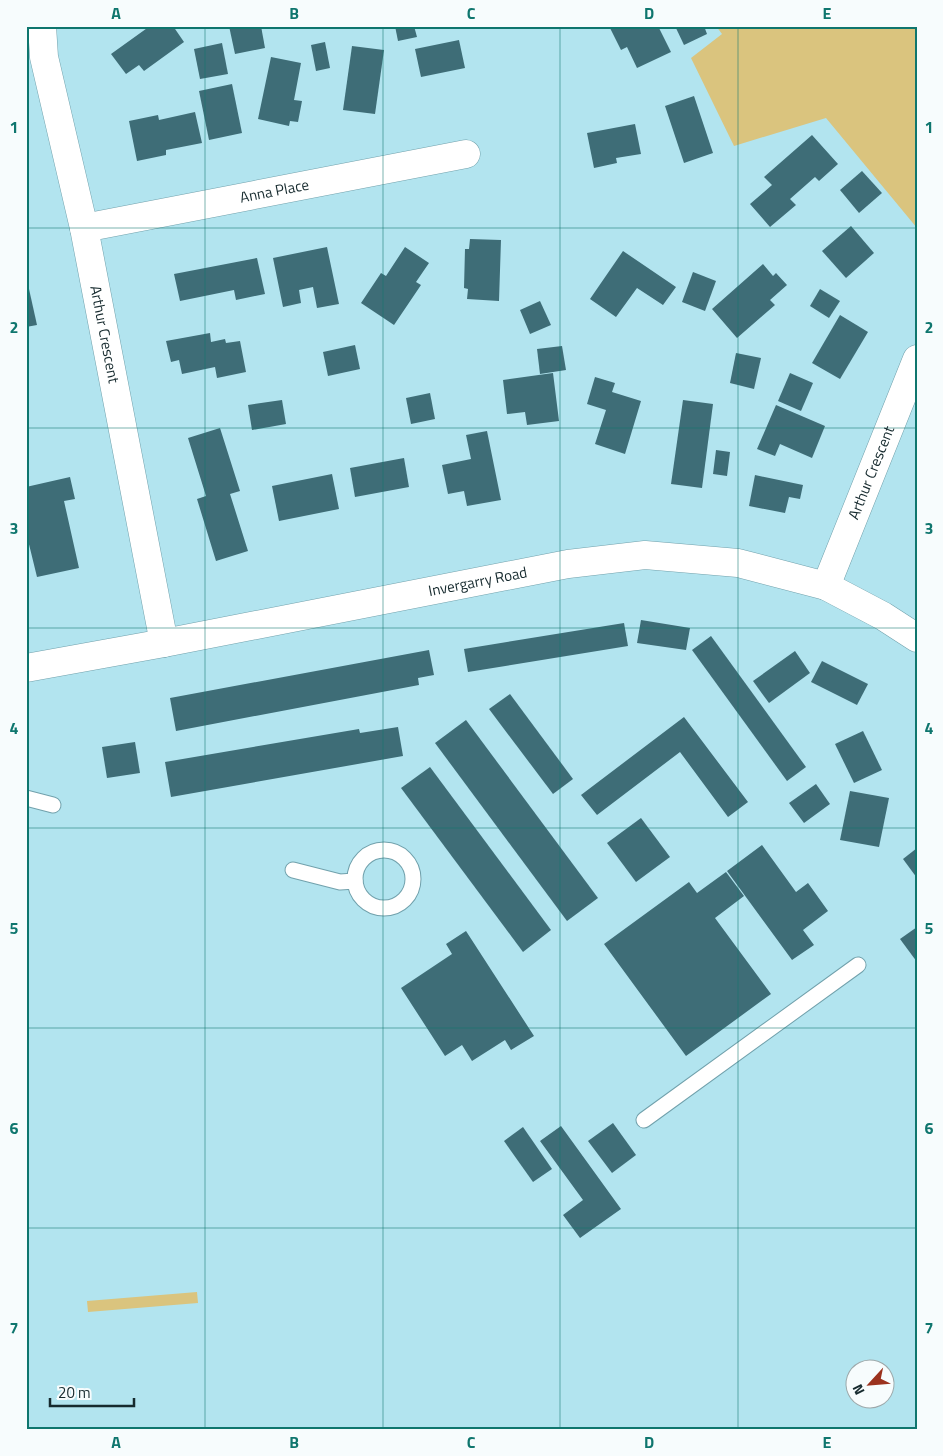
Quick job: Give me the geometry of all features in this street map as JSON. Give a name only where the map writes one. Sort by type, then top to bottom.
[{"type":"street","name":"Arthur Crescent","points":[[42,26],[44,57],[84,228],[164,643]]},
{"type":"street","name":"Anna Place","points":[[84,228],[466,154]]},
{"type":"street","name":"Arthur Crescent","points":[[826,586],[917,359]]},
{"type":"street","name":"Invergarry Road","points":[[26,668],[568,564],[645,555],[738,563],[826,586],[883,616],[917,638]]},
{"type":"lane","points":[[26,798],[53,805]]},
{"type":"lane","points":[[293,870],[340,882],[355,881]]},
{"type":"lane","points":[[644,1120],[858,965]]},
{"type":"shaded area","points":[[716,26],[917,26],[917,228],[826,118],[734,146],[691,58],[722,34]]},
{"type":"shaded area","points":[[197,1292],[198,1303],[88,1312],[87,1301]]},
{"type":"building","points":[[150,26],[173,26],[184,42],[144,71],[139,65],[126,74],[111,54]]},
{"type":"building","points":[[229,26],[261,26],[265,48],[235,54]]},
{"type":"building","points":[[395,26],[414,26],[417,37],[398,41]]},
{"type":"building","points":[[609,26],[658,26],[671,52],[637,68],[627,47],[621,50]]},
{"type":"building","points":[[675,26],[704,26],[707,34],[684,45]]},
{"type":"building","points":[[459,40],[465,68],[421,77],[415,49]]},
{"type":"building","points":[[325,42],[330,68],[316,71],[311,45]]},
{"type":"building","points":[[222,43],[228,74],[200,79],[194,49]]},
{"type":"building","points":[[352,46],[384,50],[375,114],[343,110]]},
{"type":"building","points":[[271,57],[301,63],[294,100],[302,101],[298,122],[290,121],[289,126],[258,119]]},
{"type":"building","points":[[232,84],[242,133],[209,140],[199,91]]},
{"type":"building","points":[[694,96],[713,153],[684,163],[665,106]]},
{"type":"building","points":[[195,112],[202,143],[166,150],[166,155],[137,161],[129,121],[158,115],[159,120]]},
{"type":"building","points":[[635,124],[641,154],[616,158],[617,163],[594,168],[587,133]]},
{"type":"building","points":[[812,135],[838,164],[819,181],[815,177],[790,199],[796,205],[770,227],[750,204],[772,185],[764,177]]},
{"type":"building","points":[[862,171],[882,193],[859,213],[840,190]]},
{"type":"building","points":[[851,226],[874,253],[846,278],[822,251]]},
{"type":"building","points":[[470,239],[501,240],[499,301],[467,299],[468,289],[464,288],[465,249],[469,249]]},
{"type":"building","points":[[327,247],[339,304],[317,308],[313,287],[299,290],[301,303],[283,307],[273,258]]},
{"type":"building","points":[[405,247],[429,263],[416,282],[421,285],[394,325],[361,303],[381,273],[386,276]]},
{"type":"building","points":[[623,251],[676,287],[663,305],[637,288],[616,317],[590,299]]},
{"type":"building","points":[[257,258],[265,294],[236,300],[234,290],[180,301],[174,274]]},
{"type":"building","points":[[763,264],[773,276],[776,273],[787,285],[770,300],[775,305],[737,338],[712,309]]},
{"type":"building","points":[[693,272],[716,281],[705,311],[682,302]]},
{"type":"building","points":[[29,289],[37,325],[26,327],[26,290]]},
{"type":"building","points":[[820,289],[840,301],[829,318],[810,306]]},
{"type":"building","points":[[540,301],[551,325],[530,334],[520,310]]},
{"type":"building","points":[[840,315],[868,332],[840,379],[812,363]]},
{"type":"building","points":[[210,333],[211,342],[225,339],[226,343],[240,341],[246,372],[217,378],[215,367],[182,374],[179,360],[171,362],[166,341]]},
{"type":"building","points":[[355,345],[360,369],[328,376],[323,352]]},
{"type":"building","points":[[562,346],[566,370],[540,374],[537,349]]},
{"type":"building","points":[[736,353],[761,358],[754,389],[730,383]]},
{"type":"building","points":[[553,373],[559,421],[527,425],[525,412],[507,414],[503,380]]},
{"type":"building","points":[[790,373],[813,383],[801,411],[778,401]]},
{"type":"building","points":[[595,377],[615,383],[612,392],[641,401],[625,454],[595,444],[606,410],[587,404]]},
{"type":"building","points":[[430,393],[435,419],[411,424],[406,398]]},
{"type":"building","points":[[282,400],[286,424],[252,430],[248,405]]},
{"type":"building","points":[[683,400],[713,404],[702,488],[671,484]]},
{"type":"building","points":[[776,405],[825,426],[812,458],[780,444],[775,456],[757,449]]},
{"type":"building","points":[[220,428],[240,491],[230,494],[248,551],[216,561],[197,499],[206,496],[188,438]]},
{"type":"building","points":[[487,431],[501,500],[467,506],[464,491],[448,494],[442,465],[471,459],[466,435]]},
{"type":"building","points":[[716,450],[730,452],[727,476],[713,474]]},
{"type":"building","points":[[404,458],[409,487],[355,497],[350,468]]},
{"type":"building","points":[[332,474],[339,509],[279,521],[272,486]]},
{"type":"building","points":[[755,475],[803,485],[800,499],[789,497],[785,513],[749,506]]},
{"type":"building","points":[[70,477],[75,499],[64,501],[79,568],[37,577],[26,532],[26,487]]},
{"type":"building","points":[[641,620],[690,628],[686,650],[637,643]]},
{"type":"building","points":[[624,623],[628,646],[468,672],[464,649]]},
{"type":"building","points":[[711,636],[806,767],[787,781],[692,650]]},
{"type":"building","points":[[429,650],[434,675],[418,678],[419,685],[176,731],[170,698]]},
{"type":"building","points":[[795,651],[810,673],[769,703],[753,681]]},
{"type":"building","points":[[822,661],[868,684],[857,705],[811,682]]},
{"type":"building","points":[[510,694],[573,779],[553,794],[489,709]]},
{"type":"building","points":[[684,717],[748,802],[728,817],[680,752],[597,815],[581,795]]},
{"type":"building","points":[[466,720],[598,898],[567,921],[435,743]]},
{"type":"building","points":[[398,727],[403,756],[171,797],[165,762],[359,729],[360,733]]},
{"type":"building","points":[[863,731],[882,770],[854,783],[835,744]]},
{"type":"building","points":[[135,742],[140,773],[107,778],[102,747]]},
{"type":"building","points":[[430,767],[551,930],[523,952],[401,788]]},
{"type":"building","points":[[816,784],[830,804],[804,823],[789,803]]},
{"type":"building","points":[[850,791],[889,798],[879,847],[840,840]]},
{"type":"building","points":[[641,818],[670,857],[636,882],[607,843]]},
{"type":"building","points":[[762,845],[796,892],[808,883],[828,911],[803,930],[814,945],[792,960],[727,871]]},
{"type":"building","points":[[917,848],[917,878],[903,859]]},
{"type":"building","points":[[726,872],[744,896],[715,918],[771,994],[686,1056],[604,944],[689,882],[697,893]]},
{"type":"building","points":[[917,927],[917,962],[900,939]]},
{"type":"building","points":[[466,931],[534,1036],[511,1050],[505,1040],[472,1061],[462,1045],[445,1056],[401,988],[452,954],[446,944]]},
{"type":"building","points":[[613,1123],[636,1155],[612,1173],[588,1141]]},
{"type":"building","points":[[561,1126],[621,1209],[580,1238],[563,1215],[583,1200],[540,1141]]},
{"type":"building","points":[[523,1127],[552,1169],[533,1182],[504,1141]]}]
